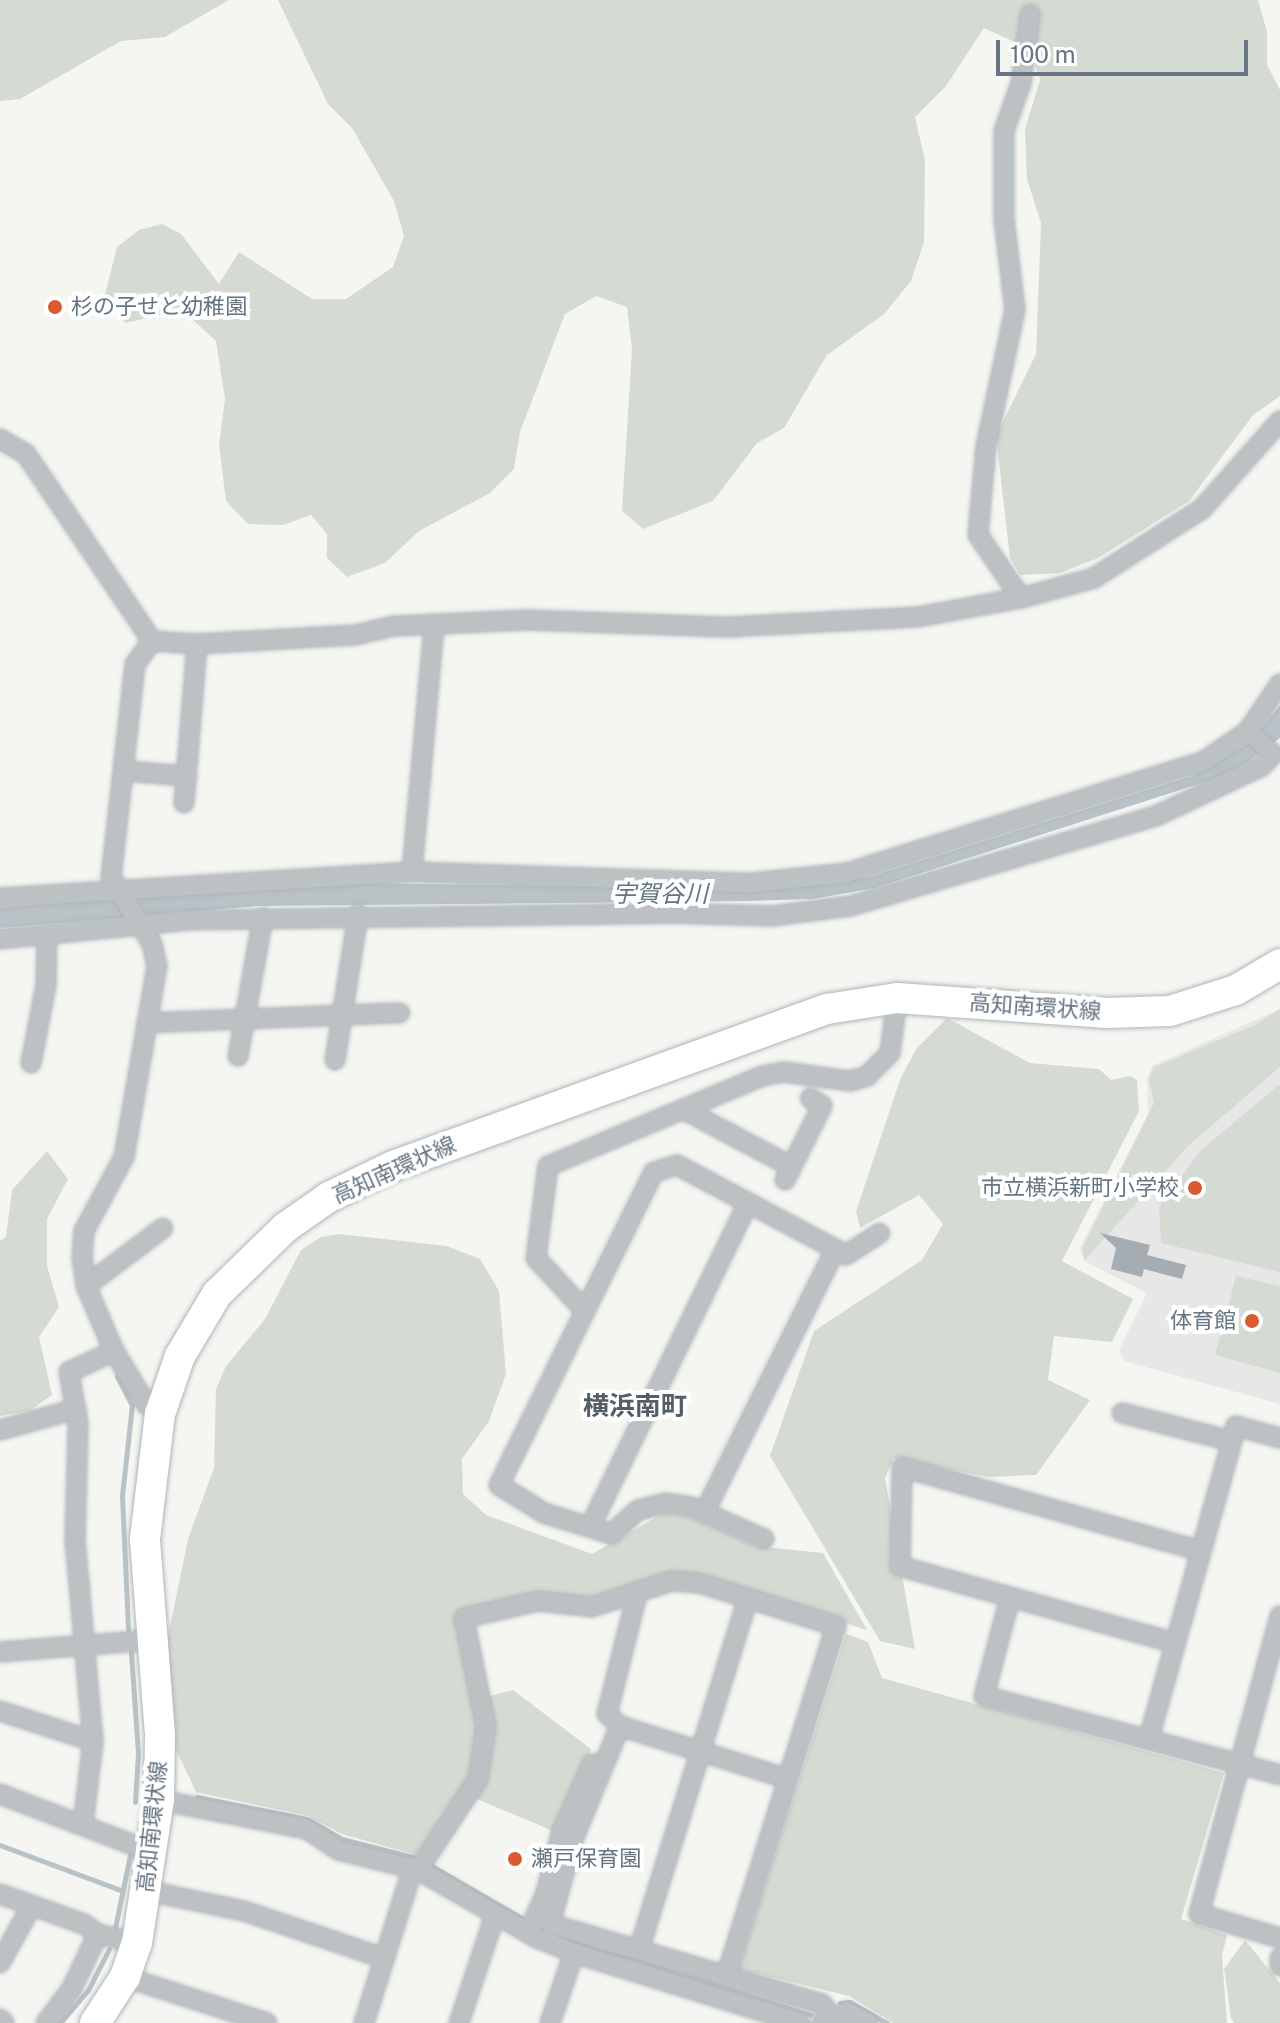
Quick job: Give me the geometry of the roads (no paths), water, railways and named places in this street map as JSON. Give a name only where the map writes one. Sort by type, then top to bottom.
[{"type":"main road","name":"高知南環状線","points":[[95,2023],[125,1977],[137,1943],[148,1891],[159,1800],[145,1539],[160,1414],[180,1356],[217,1294],[286,1227],[329,1197],[393,1166],[827,1009],[897,998],[1107,1013],[1170,1011],[1236,990],[1280,964]]},
{"type":"street","points":[[1021,598],[978,535],[986,446],[1015,310],[1004,219],[1004,131],[1021,83],[1030,15]]},
{"type":"street","points":[[152,641],[197,644],[355,635],[434,624],[526,620],[741,627],[918,617],[1021,598],[1094,578],[1202,509],[1279,422]]},
{"type":"street","points":[[0,439],[26,454],[152,641]]},
{"type":"street","points":[[412,872],[434,624]]},
{"type":"street","points":[[152,641],[135,664],[111,877],[152,944],[157,966],[124,1157],[84,1231],[86,1286],[114,1351],[146,1404],[160,1414]]},
{"type":"street","points":[[184,803],[197,644]]},
{"type":"street","points":[[0,898],[412,872],[667,884],[751,883],[847,873],[1204,761],[1250,733],[1280,684]]},
{"type":"street","points":[[0,939],[138,923],[358,914],[666,911],[772,916],[913,892],[1105,827],[1109,833],[1156,816],[1167,806],[1242,778],[1274,750],[1250,733]]},
{"type":"street","points":[[125,771],[187,776]]},
{"type":"street","points":[[666,911],[667,884]]},
{"type":"street","points":[[335,1060],[358,914]]},
{"type":"street","points":[[238,1056],[263,917]]},
{"type":"street","points":[[31,1063],[46,985],[47,934]]},
{"type":"street","points":[[584,1310],[536,1258],[548,1166],[683,1109],[784,1072],[850,1081],[867,1076],[890,1053],[897,998]]},
{"type":"street","points":[[147,1023],[400,1013]]},
{"type":"street","points":[[683,1109],[788,1173],[822,1106],[810,1098]]},
{"type":"street","points":[[764,1539],[677,1504],[652,1504],[611,1534],[544,1513],[499,1485],[654,1172],[677,1165],[846,1255],[880,1233]]},
{"type":"street","points":[[590,1527],[748,1203]]},
{"type":"street","points":[[86,1286],[163,1228]]},
{"type":"street","points":[[704,1513],[835,1250]]},
{"type":"street","points":[[83,1825],[93,1741],[75,1541],[76,1409],[69,1372],[114,1351]]},
{"type":"street","points":[[0,1430],[76,1409]]},
{"type":"street","points":[[1122,1413],[1231,1441]]},
{"type":"street","points":[[1149,1738],[1236,1426],[1280,1438]]},
{"type":"street","points":[[1175,1643],[900,1566],[902,1467],[1200,1551]]},
{"type":"street","points":[[364,2023],[416,1869],[478,1779],[486,1727],[464,1618],[538,1601],[592,1607],[671,1581],[699,1583],[836,1626],[726,1976]]},
{"type":"street","points":[[638,1591],[607,1714],[620,1726],[788,1779]]},
{"type":"street","points":[[639,1950],[748,1598]]},
{"type":"street","points":[[1010,1598],[984,1696],[1280,1775]]},
{"type":"street","points":[[1280,1616],[1199,1914],[1280,1938]]},
{"type":"street","points":[[0,1652],[152,1640]]},
{"type":"street","points":[[0,1711],[93,1741]]},
{"type":"street","points":[[620,1726],[574,1837],[550,1924],[822,2004],[827,2021],[851,2013],[868,2023]]},
{"type":"street","points":[[528,1933],[546,1893],[561,1834],[592,1764]]},
{"type":"street","points":[[0,1794],[152,1852]]},
{"type":"street","points":[[159,1800],[307,1829],[338,1850],[416,1869],[528,1933],[574,1953],[800,2023]]},
{"type":"street","points":[[148,1891],[244,1911],[384,1958]]},
{"type":"street","points":[[0,1894],[98,1934],[137,1943]]},
{"type":"street","points":[[0,1963],[32,1905]]},
{"type":"street","points":[[459,2023],[495,1915]]},
{"type":"street","points":[[46,2023],[71,1990],[98,1934]]},
{"type":"street","points":[[550,2023],[574,1953]]},
{"type":"street","points":[[1280,1958],[1280,1966]]},
{"type":"street","points":[[125,1977],[258,2022]]},
{"type":"water","name":"宇賀谷川","points":[[1280,705],[1280,738],[1233,773],[875,888],[813,899],[258,906],[0,928],[0,908],[256,887],[364,883],[751,889],[869,877],[1192,776],[1248,744]]},
{"type":"waterway","points":[[117,1376],[132,1405],[122,1496],[128,1630]]},
{"type":"waterway","points":[[131,1653],[138,1753],[135,1802]]},
{"type":"waterway","points":[[197,1797],[307,1819],[342,1839],[413,1857]]},
{"type":"waterway","points":[[0,1845],[123,1891]]},
{"type":"waterway","points":[[115,1928],[130,1855]]},
{"type":"waterway","points":[[430,1865],[523,1919]]},
{"type":"waterway","points":[[556,1935],[811,2015]]},
{"type":"waterway","points":[[60,2023],[88,1990],[109,1949]]},
{"type":"waterway","points":[[840,2003],[850,2002],[887,2023]]},
{"type":"place","name":"杉の子せと幼稚園","points":[[55,307]]},
{"type":"place","name":"市立横浜新町小学校","points":[[1195,1188]]},
{"type":"place","name":"体育館","points":[[1252,1321]]},
{"type":"place","name":"瀬戸保育園","points":[[515,1859]]},
{"type":"district","name":"横浜南町","points":[[635,1406]]}]
